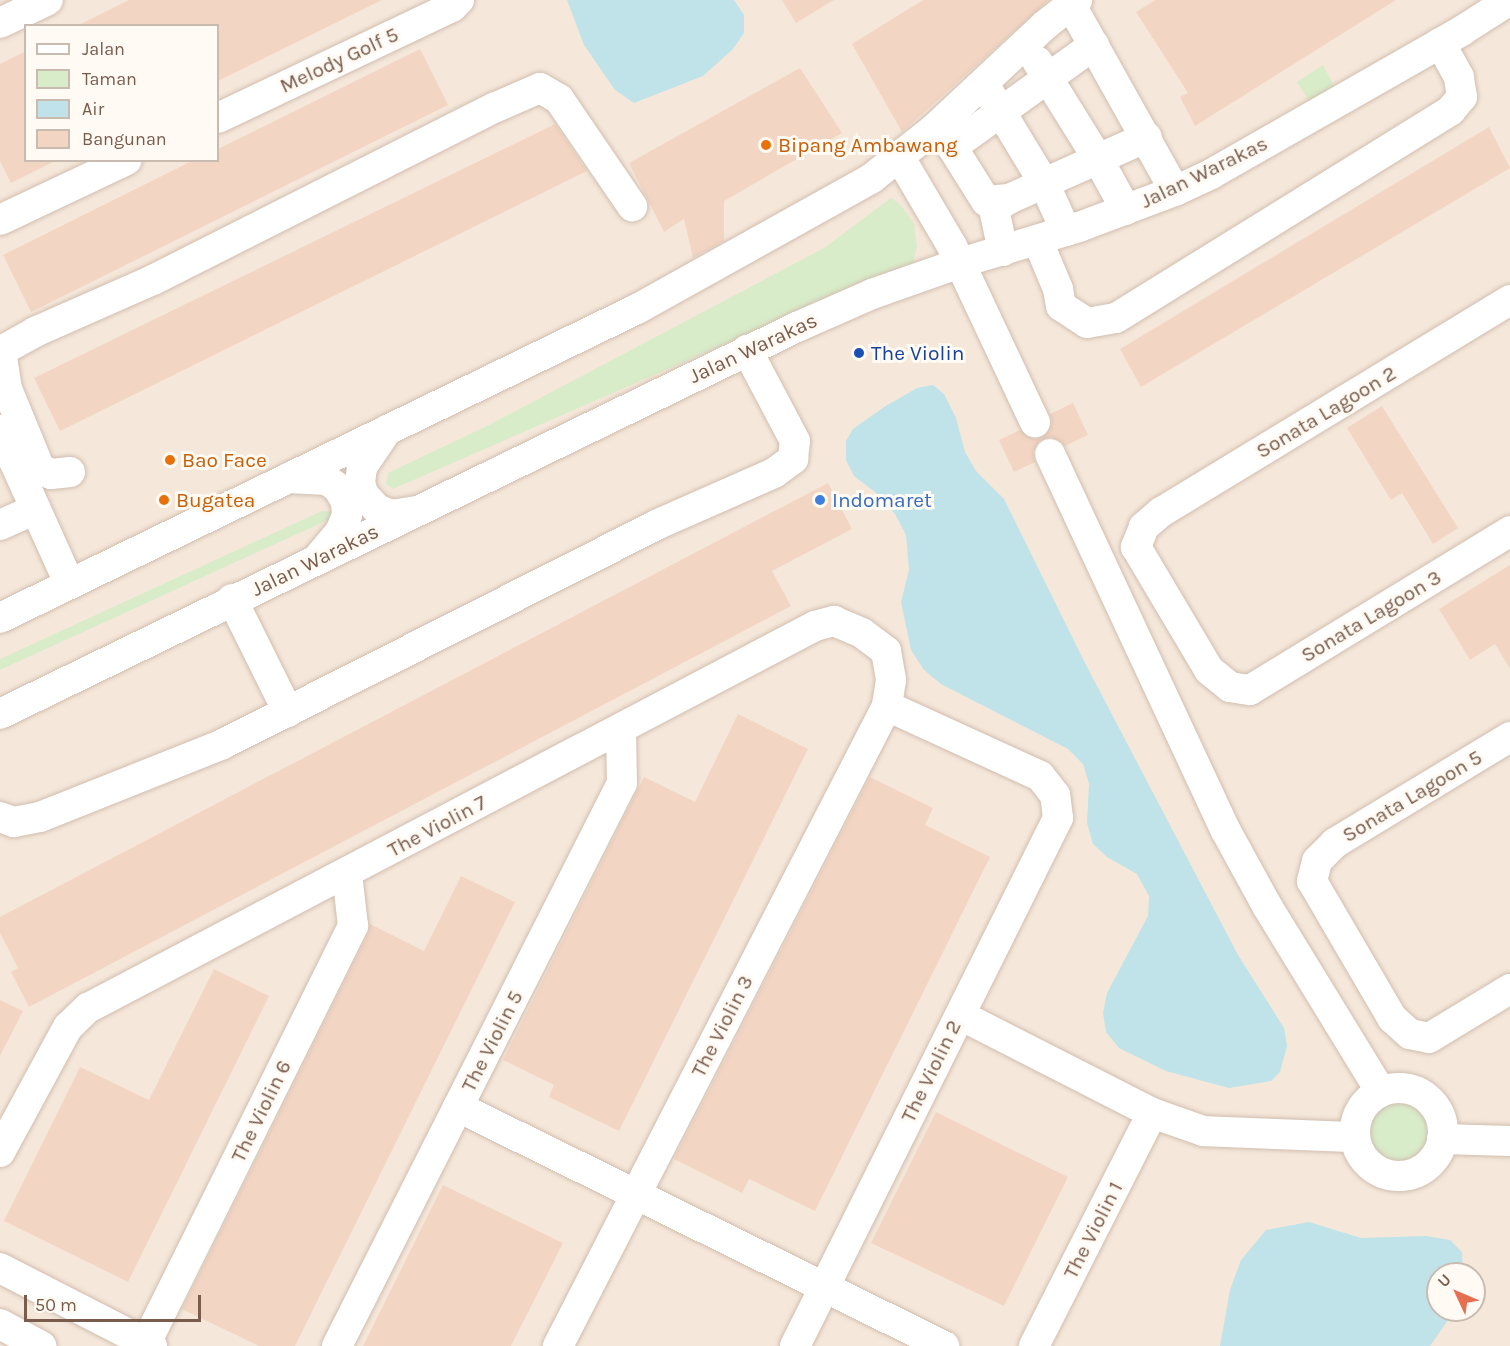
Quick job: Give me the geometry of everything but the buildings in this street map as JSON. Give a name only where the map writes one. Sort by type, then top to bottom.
[{"type":"street","points":[[0,23],[48,0]]},
{"type":"street","name":"Melody Golf 5","points":[[219,118],[452,7],[459,0]]},
{"type":"street","name":"Jalan Warakas","points":[[0,714],[747,350],[872,294],[960,263],[1052,236],[1126,210],[1211,174],[1440,43],[1510,0]]},
{"type":"street","points":[[945,136],[983,85],[1074,3],[1094,45],[1175,190]]},
{"type":"street","points":[[983,85],[1002,111],[1044,183],[1061,306],[1087,323],[1116,318],[1451,110],[1462,97],[1459,77],[1440,43]]},
{"type":"street","points":[[1026,44],[1098,159],[1126,210]]},
{"type":"street","points":[[0,618],[637,309],[872,178],[898,156],[1002,111],[1094,45]]},
{"type":"street","points":[[70,472],[51,474],[40,469],[7,389],[1,351],[35,332],[153,280],[494,108],[540,88],[560,99],[632,206]]},
{"type":"street","points":[[945,136],[986,201],[1009,199]]},
{"type":"street","points":[[1003,251],[993,209],[1009,199],[1147,137]]},
{"type":"street","points":[[898,156],[960,263],[1035,422]]},
{"type":"street","points":[[0,220],[123,162]]},
{"type":"street","name":"Sonata Lagoon 2","points":[[1230,687],[1209,670],[1136,547],[1144,527],[1161,513],[1510,300]]},
{"type":"street","points":[[0,817],[14,822],[40,817],[223,744],[656,525],[774,472],[793,459],[795,441],[747,350]]},
{"type":"street","points":[[388,428],[362,467],[360,484],[364,495],[377,509],[391,515],[418,510]]},
{"type":"street","points":[[0,430],[69,583]]},
{"type":"street","points":[[1050,454],[1226,831],[1267,906],[1381,1092]]},
{"type":"street","points":[[285,478],[327,480],[339,488],[346,502],[347,515],[340,532],[316,560]]},
{"type":"street","points":[[0,525],[36,509]]},
{"type":"street","name":"Sonata Lagoon 3","points":[[1230,687],[1250,690],[1510,531]]},
{"type":"street","points":[[232,599],[288,712]]},
{"type":"street","name":"The Violin 7","points":[[0,1152],[68,1027],[88,1008],[621,730],[815,626],[834,621],[862,633],[886,651],[891,680],[887,706]]},
{"type":"street","name":"The Violin 2","points":[[795,1346],[1058,818],[1055,795],[1040,776],[887,706]]},
{"type":"street","name":"The Violin 3","points":[[558,1346],[887,706]]},
{"type":"street","name":"The Violin 5","points":[[337,1346],[622,783],[621,730]]},
{"type":"street","name":"Sonata Lagoon 5","points":[[1510,737],[1335,843],[1317,861],[1312,881],[1392,1018],[1410,1034],[1429,1038],[1510,989]]},
{"type":"street","name":"The Violin 6","points":[[149,1344],[353,926],[347,873]]},
{"type":"street","points":[[960,1015],[1152,1113],[1203,1131],[1354,1137]]},
{"type":"street","points":[[1400,1088],[1418,1093],[1432,1104],[1441,1120],[1442,1139],[1434,1158],[1418,1172],[1397,1177],[1377,1171],[1361,1157],[1354,1137],[1357,1119],[1366,1102],[1381,1092],[1400,1088]]},
{"type":"street","points":[[458,1107],[944,1346]]},
{"type":"street","name":"The Violin 1","points":[[1034,1346],[1152,1113]]},
{"type":"street","points":[[1442,1139],[1510,1141]]},
{"type":"street","points":[[0,1268],[149,1344]]},
{"type":"street","points":[[0,1324],[41,1346]]},
{"type":"shaded area","points":[[0,0],[1510,0],[1510,1346],[0,1346]]},
{"type":"green space","points":[[1323,65],[1337,91],[1312,106],[1297,82]]},
{"type":"green space","points":[[891,198],[900,204],[914,224],[917,247],[912,265],[876,278],[393,489],[386,484],[388,473],[489,425],[824,248]]},
{"type":"green space","points":[[322,511],[333,512],[330,519],[0,670],[0,659]]},
{"type":"green space","points":[[1393,1102],[1405,1102],[1416,1107],[1424,1115],[1429,1132],[1427,1144],[1416,1157],[1405,1162],[1393,1162],[1382,1157],[1374,1149],[1369,1138],[1369,1126],[1374,1115],[1382,1107]]},
{"type":"water","points":[[567,0],[734,0],[744,15],[744,33],[733,49],[703,76],[634,103],[615,90],[584,45]]},
{"type":"water","points":[[933,385],[944,394],[956,418],[965,452],[976,471],[1004,499],[1085,663],[1238,955],[1284,1028],[1287,1046],[1280,1072],[1271,1081],[1229,1088],[1166,1071],[1119,1048],[1106,1032],[1103,1013],[1107,993],[1148,916],[1149,896],[1137,874],[1107,857],[1093,844],[1087,823],[1089,784],[1083,764],[1068,749],[941,684],[924,670],[911,650],[901,602],[909,570],[906,535],[895,514],[875,492],[854,476],[846,460],[846,441],[853,429],[884,407],[917,388]]},
{"type":"water","points":[[1309,1222],[1361,1238],[1426,1236],[1450,1240],[1462,1252],[1462,1262],[1426,1262],[1426,1322],[1447,1322],[1430,1346],[1220,1346],[1230,1290],[1241,1260],[1266,1230]]},
{"type":"place","name":"Bipang Ambawang","points":[[766,145]]},
{"type":"place","name":"The Violin","points":[[859,353]]},
{"type":"place","name":"Bao Face","points":[[170,460]]},
{"type":"place","name":"Bugatea","points":[[164,500]]},
{"type":"place","name":"Indomaret","points":[[820,500]]}]
